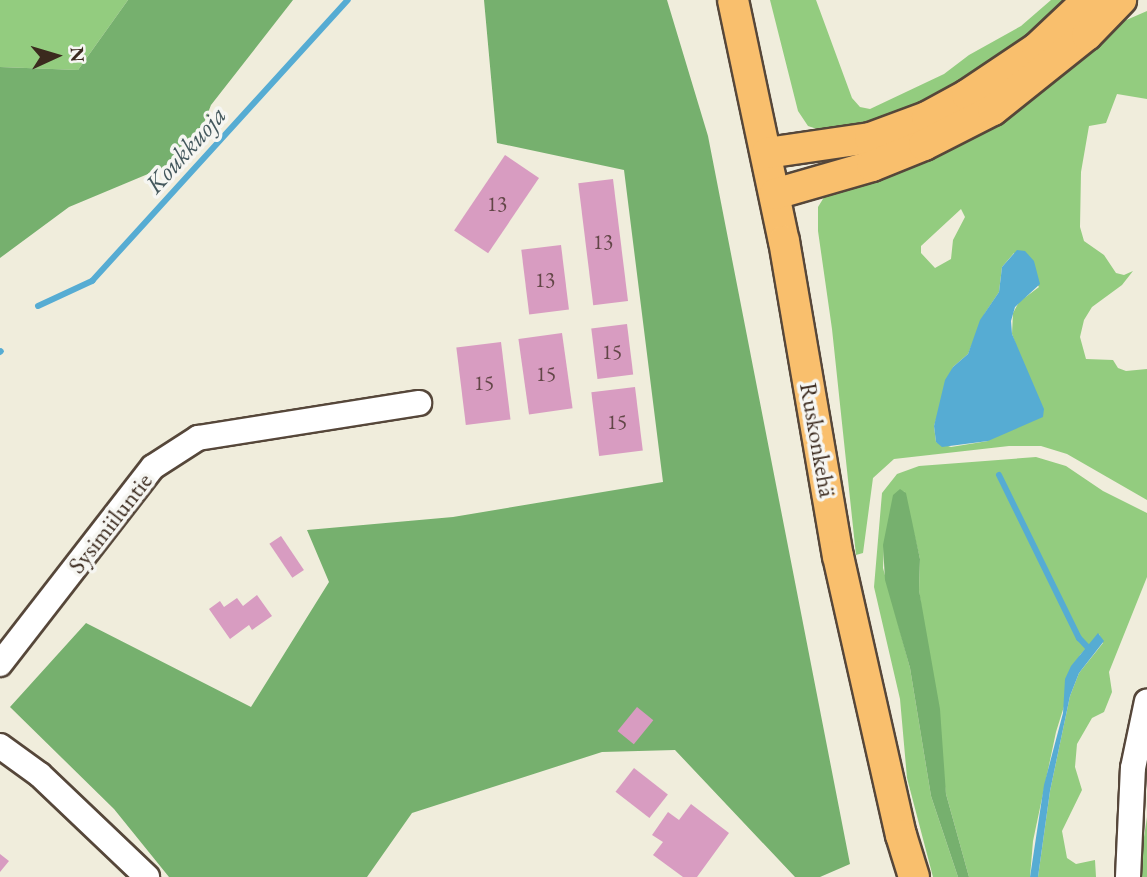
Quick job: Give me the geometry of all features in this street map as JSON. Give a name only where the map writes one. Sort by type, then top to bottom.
[{"type":"main road","name":"Ruskonkehä","points":[[733,0],[775,194],[838,555],[901,835],[914,877]]},
{"type":"main road","points":[[767,153],[870,138],[927,117],[967,95],[1037,48],[1088,0]]},
{"type":"main road","points":[[775,194],[872,166],[924,145],[993,110],[1087,35],[1121,0]]},
{"type":"street","name":"Sysimiiluntie","points":[[0,664],[153,467],[198,438],[419,403]]},
{"type":"street","points":[[1128,877],[1133,768],[1147,701]]},
{"type":"street","points":[[0,746],[40,775],[147,877]]},
{"type":"green space","points":[[0,0],[128,0],[78,70],[0,67]]},
{"type":"green space","points":[[128,0],[293,0],[211,105],[191,156],[69,207],[0,258],[0,67],[78,70]]},
{"type":"green space","points":[[484,0],[667,0],[708,136],[850,864],[820,877],[795,877],[675,750],[602,752],[412,813],[367,877],[169,877],[114,809],[10,707],[86,623],[251,707],[329,582],[307,530],[453,517],[663,482],[624,170],[497,143]]},
{"type":"green space","points":[[770,0],[816,0],[852,98],[860,107],[870,109],[944,74],[969,55],[1021,26],[1051,0],[1076,0],[997,60],[919,103],[873,122],[823,131],[808,126],[798,111]]},
{"type":"green space","points":[[1147,11],[1147,99],[1117,94],[1106,123],[1089,126],[1081,172],[1080,227],[1084,241],[1104,255],[1116,273],[1124,275],[1133,271],[1122,285],[1092,307],[1084,320],[1080,337],[1086,359],[1113,360],[1118,368],[1126,371],[1147,369],[1147,500],[1067,454],[1041,446],[1009,446],[894,459],[873,478],[863,553],[856,555],[832,329],[818,231],[818,207],[826,194],[1108,28]],"holes":[[[961,209],[965,217],[953,240],[951,259],[935,268],[921,253],[921,246]],[[1014,253],[1039,287],[1019,302],[1013,313],[1012,334],[1018,351],[988,441],[951,447],[936,442],[934,426],[953,367],[968,354],[985,313],[999,292],[1002,267]]]},
{"type":"green space","points":[[1036,457],[1066,466],[1103,491],[1147,513],[1147,577],[1109,672],[1112,692],[1104,712],[1092,718],[1077,744],[1075,767],[1082,790],[1062,831],[1067,858],[1076,864],[1095,860],[1096,877],[1038,877],[1050,791],[1070,696],[1079,673],[1103,643],[1099,634],[1080,655],[1056,732],[1033,841],[1030,877],[969,877],[946,794],[919,590],[920,559],[904,491],[884,545],[883,568],[910,668],[931,796],[958,877],[933,877],[907,778],[900,699],[874,587],[882,493],[897,474],[919,466]]},
{"type":"green space","points":[[900,489],[906,493],[920,559],[919,590],[940,709],[946,794],[969,877],[958,877],[931,796],[910,668],[885,580],[883,545],[893,495]]},
{"type":"green space","points":[[1147,817],[1147,877],[1139,877],[1141,857]]},
{"type":"water","points":[[1017,250],[1025,251],[1034,261],[1040,284],[1015,307],[1011,321],[1012,334],[1044,409],[1043,417],[988,441],[942,447],[936,442],[934,426],[945,380],[953,367],[968,354],[980,320],[999,292],[1002,267]]},
{"type":"water","points":[[1098,633],[1104,641],[1079,673],[1070,696],[1050,791],[1038,877],[1030,877],[1044,785],[1063,713],[1065,679],[1071,666]]},
{"type":"building","points":[[505,155],[539,178],[488,253],[454,230]]},
{"type":"building","points":[[613,179],[628,301],[593,305],[578,183]]},
{"type":"building","points":[[561,245],[569,310],[529,314],[521,250]]},
{"type":"building","points":[[627,324],[633,375],[597,379],[591,328]]},
{"type":"building","points":[[562,333],[573,408],[529,414],[518,339]]},
{"type":"building","points":[[501,342],[511,419],[466,425],[456,347]]},
{"type":"building","points":[[635,387],[643,451],[599,456],[591,392]]},
{"type":"building","points":[[281,536],[304,570],[292,578],[269,544]]},
{"type":"building","points":[[257,595],[272,616],[252,630],[249,625],[230,639],[209,609],[220,601],[224,607],[237,598],[243,606]]},
{"type":"building","points":[[637,707],[653,720],[634,744],[617,731]]},
{"type":"building","points":[[634,768],[668,794],[649,818],[616,792]]},
{"type":"building","points":[[691,804],[729,833],[697,877],[683,877],[653,855],[663,842],[652,835],[668,812],[679,820]]},
{"type":"building","points":[[0,854],[9,861],[0,872]]},
{"type":"waterway","name":"Koukkuoja","points":[[38,306],[92,281],[348,0]]},
{"type":"waterway","points":[[999,475],[1079,638],[1091,651]]}]
